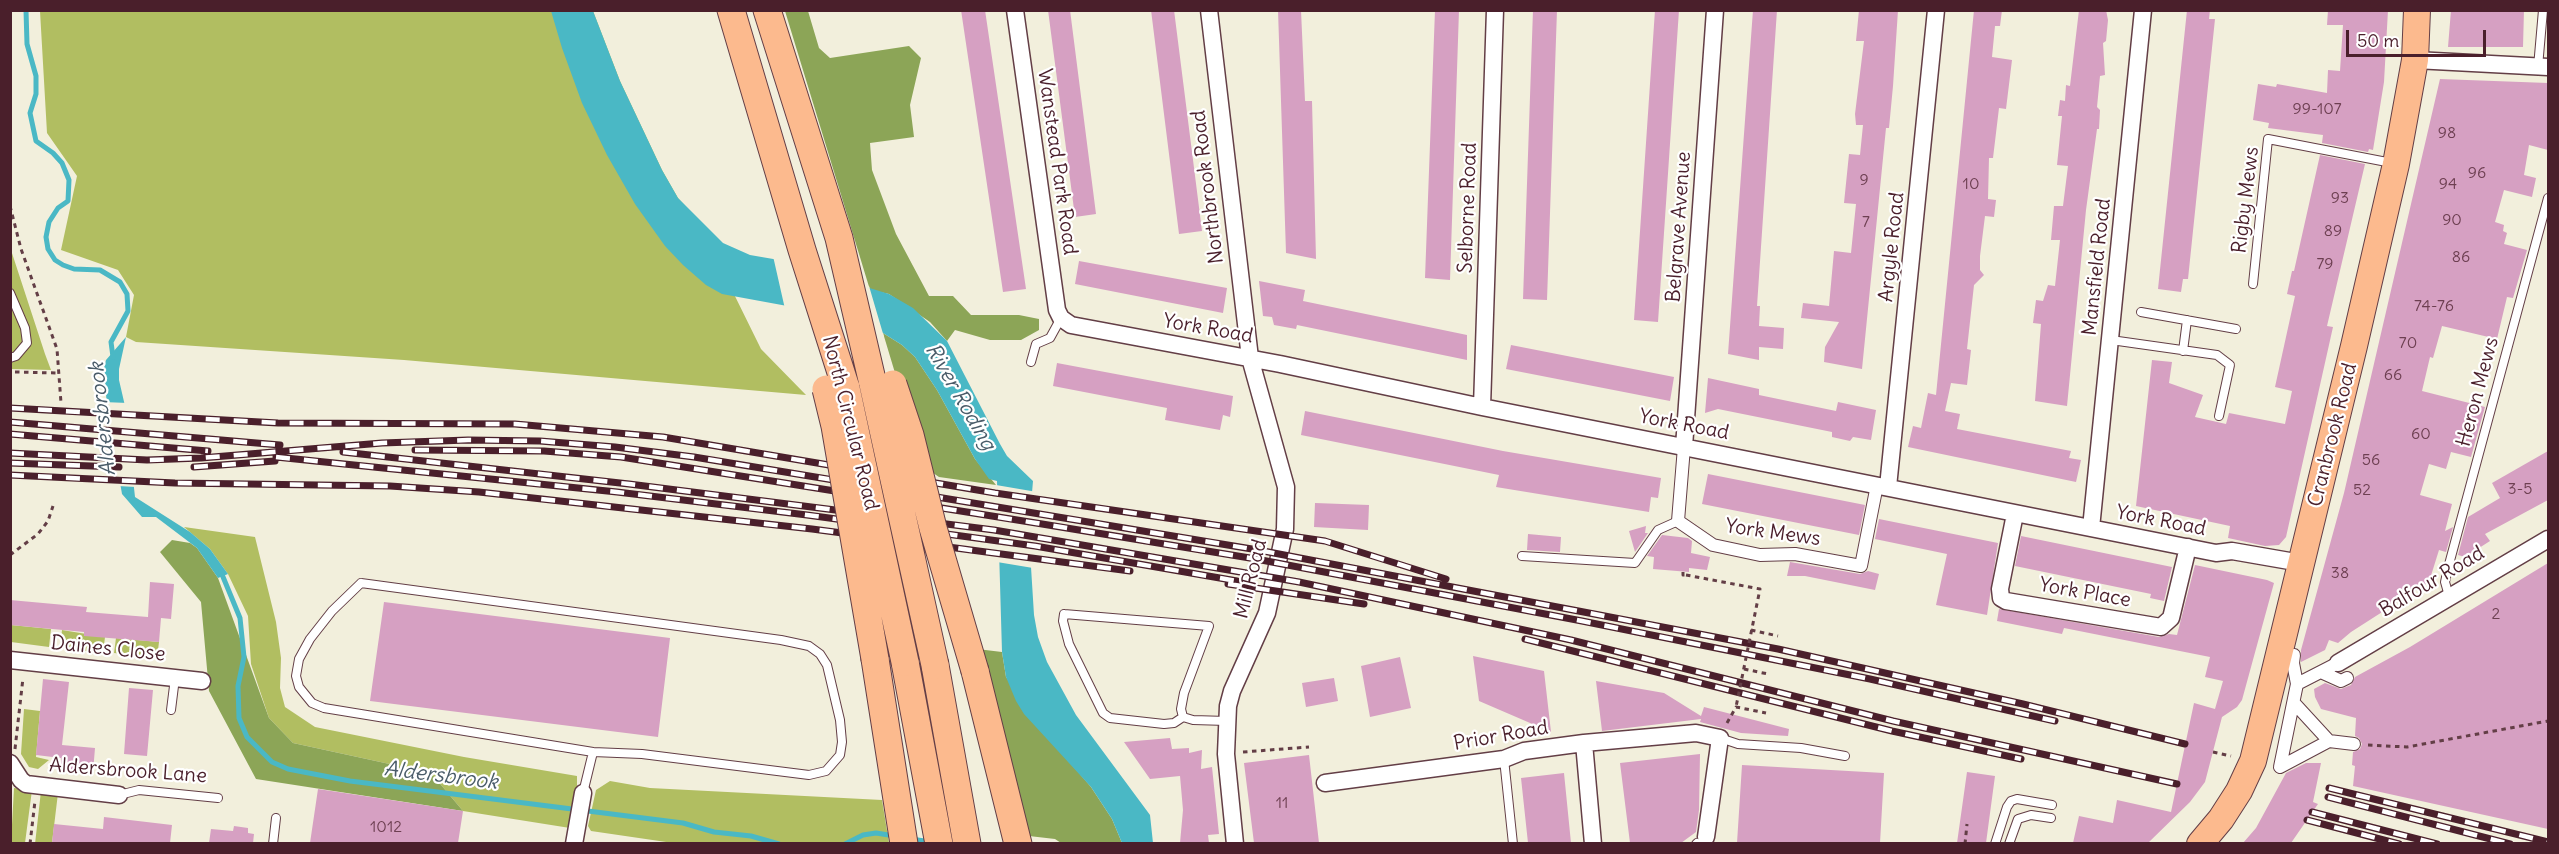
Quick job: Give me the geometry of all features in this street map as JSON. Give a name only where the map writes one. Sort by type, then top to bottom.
[{"type":"highway","name":"North Circular Road","points":[[730,10],[846,388],[905,662],[939,843]]},
{"type":"highway","name":"North Circular Road","points":[[767,10],[839,238],[935,665],[967,843]]},
{"type":"highway","points":[[839,238],[881,350],[909,435],[933,528],[975,671],[1018,843]]},
{"type":"highway","points":[[802,250],[811,327],[835,426],[867,607],[904,843]]},
{"type":"main road","name":"Cranbrook Road","points":[[2200,843],[2233,801],[2253,761],[2396,164],[2415,60],[2417,10]]},
{"type":"street","name":"Wanstead Park Road","points":[[1015,10],[1057,310],[1061,318]]},
{"type":"street","name":"Northbrook Road","points":[[1209,10],[1250,358]]},
{"type":"street","name":"Selborne Road","points":[[1482,406],[1496,10]]},
{"type":"street","name":"Belgrave Avenue","points":[[1684,447],[1715,10]]},
{"type":"street","name":"Argyle Road","points":[[1883,486],[1936,10]]},
{"type":"street","name":"Mansfield Road","points":[[2091,528],[2143,10]]},
{"type":"street","points":[[2415,60],[2543,67]]},
{"type":"street","name":"York Road","points":[[1061,318],[1071,325],[1250,358],[2015,514],[2216,553],[2232,551],[2301,563]]},
{"type":"street","name":"Mill Road","points":[[1235,843],[1226,754],[1227,721],[1232,691],[1267,613],[1285,529],[1286,487],[1250,358]]},
{"type":"street","points":[[1678,521],[1684,447]]},
{"type":"street","name":"York Mews","points":[[1678,521],[1713,545],[1760,555],[1795,554],[1861,566],[1883,486]]},
{"type":"street","name":"York Place","points":[[2015,514],[2000,589],[2001,598],[2006,600],[2161,627],[2171,618],[2188,547]]},
{"type":"street","name":"Balfour Road","points":[[2338,663],[2548,539]]},
{"type":"street","points":[[2294,656],[2297,684],[2295,704],[2280,767],[2329,741],[2354,744]]},
{"type":"street","name":"Daines Close","points":[[17,660],[202,681]]},
{"type":"street","points":[[2297,684],[2338,663]]},
{"type":"street","points":[[2321,672],[2341,681],[2347,678]]},
{"type":"street","points":[[2295,704],[2329,741]]},
{"type":"street","name":"Prior Road","points":[[1325,783],[1504,759],[1524,751],[1584,743],[1696,733],[1720,738]]},
{"type":"street","points":[[1700,841],[1720,738]]},
{"type":"street","points":[[1584,743],[1593,843]]},
{"type":"street","name":"Aldersbrook Lane","points":[[12,765],[26,784],[119,795]]},
{"type":"street","points":[[575,841],[583,793]]},
{"type":"lane","points":[[2543,10],[2543,67]]},
{"type":"lane","name":"Rigby Mews","points":[[2253,284],[2268,139],[2396,164]]},
{"type":"lane","name":"Heron Mews","points":[[2449,596],[2445,582],[2448,568],[2548,198]]},
{"type":"lane","points":[[10,293],[25,328],[27,343],[16,356],[10,358]]},
{"type":"lane","points":[[2141,312],[2236,329]]},
{"type":"lane","points":[[1031,362],[1036,344],[1050,338],[1061,318]]},
{"type":"lane","points":[[2183,351],[2187,320]]},
{"type":"lane","points":[[2111,340],[2217,355],[2230,365],[2219,416]]},
{"type":"lane","points":[[1522,556],[1635,563],[1658,530],[1678,521]]},
{"type":"lane","points":[[361,583],[781,640],[810,646],[820,654],[827,665],[840,720],[842,742],[840,755],[826,771],[809,775],[642,754],[593,752],[324,708],[312,702],[299,687],[296,676],[298,659],[332,611],[361,583]]},
{"type":"lane","points":[[1184,717],[1182,703],[1209,626],[1064,614],[1063,621],[1069,644],[1103,713],[1110,718],[1164,724],[1174,723],[1184,717],[1193,720],[1227,721]]},
{"type":"lane","points":[[171,710],[175,678]]},
{"type":"lane","points":[[1720,738],[1738,744],[1801,748],[1845,756]]},
{"type":"lane","points":[[583,793],[593,752]]},
{"type":"lane","points":[[1504,759],[1513,843]]},
{"type":"lane","name":"Aldersbrook Lane","points":[[119,795],[139,790],[218,798]]},
{"type":"lane","points":[[1995,843],[2011,801],[2017,799],[2052,805]]},
{"type":"lane","points":[[2009,843],[2018,819],[2031,815],[2051,819]]},
{"type":"lane","points":[[273,843],[276,818]]},
{"type":"path","points":[[10,206],[21,249],[57,348],[61,404]]},
{"type":"path","points":[[10,372],[58,373]]},
{"type":"path","points":[[10,555],[38,534],[48,521],[53,506]]},
{"type":"path","points":[[1684,573],[1760,589],[1736,707],[1766,713]]},
{"type":"path","points":[[1751,630],[1778,636]]},
{"type":"path","points":[[12,765],[17,660]]},
{"type":"path","points":[[1744,669],[1768,674]]},
{"type":"path","points":[[2354,744],[2407,747],[2548,721]]},
{"type":"path","points":[[1226,754],[1309,747]]},
{"type":"path","points":[[2213,752],[2239,758]]},
{"type":"path","points":[[30,843],[36,793]]},
{"type":"path","points":[[1965,843],[1967,824]]},
{"type":"green space","points":[[40,11],[593,11],[620,81],[662,170],[678,198],[697,219],[761,349],[806,395],[404,360],[136,342],[126,337],[134,295],[118,270],[61,250],[77,176],[47,133]]},
{"type":"green space","points":[[785,11],[808,11],[819,48],[830,58],[909,46],[921,58],[910,105],[914,137],[870,143],[872,170],[896,234],[929,296],[953,296],[971,315],[1019,315],[1039,319],[1039,330],[1021,340],[990,340],[955,330],[947,341],[930,322],[889,294],[870,290]]},
{"type":"green space","points":[[10,247],[45,354],[51,370],[11,369]]},
{"type":"green space","points":[[883,333],[915,357],[937,390],[975,459],[996,485],[939,477],[923,466]]},
{"type":"green space","points":[[184,527],[255,537],[276,622],[281,658],[280,688],[285,707],[315,727],[464,757],[577,776],[577,792],[570,828],[463,811],[431,773],[293,743],[269,718],[251,664],[248,616],[228,574],[210,549]]},
{"type":"green space","points":[[172,540],[190,543],[197,548],[218,578],[269,718],[293,743],[431,773],[463,811],[256,779],[209,691],[201,602],[160,552]]},
{"type":"green space","points":[[11,625],[51,629],[49,647],[11,642]]},
{"type":"green space","points":[[62,630],[105,637],[103,653],[60,648]]},
{"type":"green space","points":[[116,638],[159,642],[157,658],[114,653]]},
{"type":"green space","points":[[977,649],[1002,652],[1006,677],[1061,752],[1091,787],[1112,819],[1122,843],[1061,843],[1055,839],[1029,836]]},
{"type":"green space","points":[[24,709],[40,711],[36,757],[49,760],[38,769],[29,767],[21,754]]},
{"type":"green space","points":[[610,781],[650,788],[882,800],[889,843],[673,843],[591,831],[588,826],[596,790]]},
{"type":"green space","points":[[14,788],[32,790],[25,843],[11,843]]},
{"type":"green space","points":[[41,791],[58,793],[52,843],[35,844]]},
{"type":"water","name":"River Roding","points":[[551,11],[593,11],[620,81],[662,170],[678,198],[723,243],[750,255],[779,260],[889,294],[913,308],[947,341],[1007,456],[1033,481],[1027,551],[1031,567],[1034,615],[1038,637],[1047,662],[1076,715],[1150,815],[1153,843],[1122,843],[1112,819],[1091,787],[1024,714],[1016,701],[1006,677],[1002,652],[997,481],[989,479],[975,459],[937,390],[915,357],[883,333],[809,310],[722,294],[706,285],[683,265],[665,246],[635,204],[607,155],[582,103]]},
{"type":"water","points":[[126,337],[119,380],[125,406],[135,497],[190,532],[210,549],[228,574],[218,578],[197,548],[156,517],[142,517],[122,494],[107,407],[104,368],[106,360]]},
{"type":"pier","points":[[773,256],[869,286],[884,337],[808,312],[785,309]]},
{"type":"pier","points":[[103,402],[128,403],[136,487],[118,486]]},
{"type":"pier","points":[[996,485],[1037,492],[1030,551],[1033,568],[997,562],[994,547],[997,511]]},
{"type":"building","points":[[961,10],[985,10],[1026,289],[1003,292]]},
{"type":"building","points":[[1048,10],[1070,10],[1096,214],[1075,217]]},
{"type":"building","points":[[1151,10],[1174,10],[1202,231],[1179,234]]},
{"type":"building","points":[[1278,10],[1301,10],[1305,101],[1312,101],[1316,259],[1286,253]]},
{"type":"building","points":[[1435,10],[1459,10],[1450,280],[1425,278]]},
{"type":"building","points":[[1533,10],[1557,10],[1547,300],[1523,299]]},
{"type":"building","points":[[1655,10],[1679,10],[1658,322],[1634,320]]},
{"type":"building","points":[[1753,10],[1777,10],[1757,306],[1760,306],[1759,326],[1784,328],[1783,349],[1759,347],[1759,360],[1728,354]]},
{"type":"building","points":[[1859,10],[1898,10],[1889,128],[1886,128],[1862,369],[1824,362],[1825,347],[1839,322],[1801,318],[1803,303],[1829,306],[1834,251],[1851,253],[1856,204],[1844,203],[1849,154],[1860,155],[1863,125],[1856,125],[1855,114],[1864,41],[1856,41]]},
{"type":"building","points":[[1974,10],[2002,10],[2000,26],[1995,26],[1992,57],[2012,60],[2006,109],[1999,108],[1993,158],[1989,158],[1988,199],[1996,200],[1994,217],[1985,216],[1980,256],[1980,270],[1984,275],[1974,285],[1967,349],[1971,350],[1967,385],[1951,383],[1945,411],[1960,414],[1957,429],[2071,451],[2069,458],[2081,460],[2076,482],[1908,447],[1913,426],[1921,428],[1928,393],[1936,395]]},
{"type":"building","points":[[2079,10],[2106,10],[2108,20],[2106,41],[2103,43],[2105,75],[2100,76],[2097,107],[2100,110],[2099,129],[2097,129],[2086,210],[2067,406],[2035,401],[2041,324],[2033,323],[2036,300],[2043,301],[2048,285],[2055,286],[2060,240],[2051,240],[2054,206],[2063,206],[2068,166],[2057,165],[2062,116],[2058,116],[2060,100],[2065,101],[2066,85],[2070,86]]},
{"type":"building","points":[[2187,10],[2210,10],[2209,19],[2215,19],[2188,279],[2183,279],[2181,292],[2158,289]]},
{"type":"building","points":[[2328,10],[2388,10],[2384,82],[2373,150],[2369,149],[2368,152],[2322,143],[2323,135],[2268,128],[2269,123],[2253,120],[2258,84],[2276,87],[2277,84],[2327,93],[2328,70],[2340,71],[2343,25],[2327,25]]},
{"type":"building","points":[[2451,10],[2524,10],[2523,47],[2448,47]]},
{"type":"building","points":[[2440,79],[2548,83],[2548,150],[2529,145],[2524,175],[2536,178],[2532,197],[2504,190],[2495,222],[2504,225],[2503,231],[2507,233],[2504,244],[2527,250],[2513,298],[2507,297],[2497,339],[2442,326],[2433,358],[2430,357],[2422,391],[2485,407],[2471,457],[2451,452],[2446,469],[2429,464],[2420,495],[2452,504],[2445,531],[2453,527],[2446,552],[2439,550],[2429,582],[2351,632],[2338,643],[2329,640],[2325,650],[2301,662],[2301,650],[2344,493]]},
{"type":"building","points":[[2320,155],[2365,164],[2327,326],[2333,327],[2286,537],[2279,545],[2265,546],[2228,538],[2230,526],[2136,506],[2152,360],[2172,362],[2169,383],[2203,395],[2195,417],[2226,424],[2229,413],[2285,424],[2292,391],[2275,387],[2295,296],[2287,294]]},
{"type":"building","points":[[1079,261],[1227,288],[1223,313],[1075,284]]},
{"type":"building","points":[[1259,281],[1305,290],[1303,301],[1467,335],[1467,360],[1297,325],[1296,329],[1274,325],[1272,317],[1263,316]]},
{"type":"building","points":[[1511,345],[1674,377],[1670,401],[1506,369]]},
{"type":"building","points":[[1057,363],[1233,396],[1230,417],[1223,415],[1220,430],[1165,420],[1167,408],[1053,386]]},
{"type":"building","points":[[1708,378],[1759,389],[1759,395],[1836,411],[1838,402],[1876,410],[1871,440],[1853,437],[1850,441],[1832,437],[1832,432],[1718,409],[1705,413]]},
{"type":"building","points":[[1305,411],[1503,451],[1661,478],[1658,498],[1651,497],[1649,512],[1496,487],[1499,475],[1301,435]]},
{"type":"building","points":[[2548,451],[2548,500],[2485,534],[2490,541],[2465,557],[2458,555],[2468,517],[2500,498],[2492,483]]},
{"type":"building","points":[[1708,474],[1865,505],[1859,535],[1702,504]]},
{"type":"building","points":[[1315,503],[1369,505],[1368,530],[1314,527]]},
{"type":"building","points":[[1879,519],[1998,543],[1987,615],[1936,605],[1947,554],[1875,539]]},
{"type":"building","points":[[1646,526],[1645,533],[1648,533],[1635,552],[1629,531]]},
{"type":"building","points":[[1528,534],[1561,537],[1560,552],[1527,550]]},
{"type":"building","points":[[1662,535],[1688,538],[1692,541],[1691,553],[1710,557],[1707,570],[1689,568],[1689,572],[1653,569],[1654,557],[1647,556]]},
{"type":"building","points":[[2021,536],[2172,567],[2164,601],[2150,598],[2151,594],[2015,566]]},
{"type":"building","points":[[1790,562],[1860,574],[1868,571],[1879,574],[1875,590],[1805,576],[1787,576]]},
{"type":"building","points":[[2548,563],[2548,829],[2353,786],[2355,766],[2352,765],[2353,752],[2360,749],[2362,744],[2355,736],[2356,718],[2321,709],[2314,689],[2325,683],[2341,689],[2351,685],[2355,677],[2410,647]]},
{"type":"building","points":[[2195,565],[2274,583],[2242,700],[2237,707],[2222,717],[2205,782],[2190,802],[2148,843],[2073,843],[2079,816],[2113,823],[2117,800],[2171,812],[2194,703],[2215,709],[2223,681],[2205,677],[2210,657],[2064,628],[2062,634],[1997,621],[1999,609],[2159,637],[2169,634],[2177,635]]},
{"type":"building","points":[[150,582],[174,584],[171,619],[161,618],[159,642],[84,636],[84,632],[10,625],[10,600],[87,607],[86,612],[148,617]]},
{"type":"building","points":[[384,602],[670,638],[658,737],[370,701]]},
{"type":"building","points":[[1473,656],[1544,671],[1551,732],[1479,701]]},
{"type":"building","points":[[1400,657],[1411,708],[1370,717],[1361,666]]},
{"type":"building","points":[[1334,678],[1338,701],[1306,707],[1302,683]]},
{"type":"building","points":[[43,679],[69,682],[62,745],[95,748],[93,772],[61,769],[61,758],[36,755]]},
{"type":"building","points":[[1596,681],[1664,693],[1701,716],[1704,707],[1789,729],[1788,736],[1741,733],[1700,722],[1701,719],[1602,731]]},
{"type":"building","points":[[129,688],[153,690],[147,756],[124,754]]},
{"type":"building","points":[[1170,738],[1172,749],[1189,748],[1189,753],[1202,750],[1201,769],[1212,767],[1219,834],[1208,835],[1209,843],[1180,843],[1183,810],[1180,776],[1150,779],[1124,742]]},
{"type":"building","points":[[1700,754],[1699,810],[1696,832],[1681,843],[1630,843],[1620,763]]},
{"type":"building","points":[[1309,755],[1319,843],[1254,843],[1244,763]]},
{"type":"building","points":[[2306,763],[2321,763],[2313,802],[2318,804],[2291,843],[2243,843],[2256,828],[2286,773]]},
{"type":"building","points":[[1742,765],[1884,773],[1880,843],[1737,843]]},
{"type":"building","points":[[1967,772],[1995,776],[1986,843],[1957,843]]},
{"type":"building","points":[[1564,773],[1571,843],[1528,843],[1521,778]]},
{"type":"building","points":[[318,789],[463,811],[458,843],[310,843]]},
{"type":"building","points":[[104,817],[172,825],[170,843],[52,843],[54,824],[103,829]]},
{"type":"building","points":[[234,826],[248,828],[248,833],[254,834],[253,843],[209,843],[211,829],[233,831]]},
{"type":"waterway","name":"Aldersbrook","points":[[26,10],[27,44],[36,76],[36,94],[30,113],[36,141],[53,153],[62,163],[69,180],[68,201],[58,208],[49,222],[46,237],[48,249],[55,260],[63,265],[74,269],[100,270],[120,282],[127,294],[128,311],[111,342],[113,357]]},
{"type":"waterway","name":"Aldersbrook","points":[[221,572],[240,618],[244,657],[238,686],[239,718],[247,737],[272,762],[288,769],[350,781],[683,823],[714,832],[751,836],[779,844]]},
{"type":"waterway","name":"Aldersbrook","points":[[845,844],[863,835],[876,833],[895,836]]},
{"type":"waterway","name":"Aldersbrook","points":[[911,839],[931,842]]},
{"type":"railway","points":[[10,408],[278,423],[515,424],[663,437],[995,493],[1325,541],[1446,579]]},
{"type":"railway","points":[[10,422],[280,445]]},
{"type":"railway","points":[[10,434],[208,451]]},
{"type":"railway","points":[[10,453],[147,460],[201,458],[382,443],[468,440],[540,441],[694,457],[1258,550],[1778,649],[2023,704],[2185,744]]},
{"type":"railway","points":[[415,450],[544,451],[621,457],[1256,559],[1870,679],[2055,721]]},
{"type":"railway","points":[[343,452],[629,484],[994,530],[1299,582],[1571,640],[1893,721],[2177,784]]},
{"type":"railway","points":[[276,457],[617,492],[807,515],[1035,546],[1237,581]]},
{"type":"railway","points":[[194,467],[275,461]]},
{"type":"railway","points":[[10,463],[119,467]]},
{"type":"railway","points":[[10,475],[175,483],[390,486],[479,492],[812,529],[1130,571]]},
{"type":"railway","points":[[1228,584],[1364,604]]},
{"type":"railway","points":[[1525,639],[1892,731],[2021,759]]},
{"type":"railway","points":[[2329,788],[2548,842]]},
{"type":"railway","points":[[2328,797],[2510,844]]},
{"type":"railway","points":[[2312,812],[2437,844]]},
{"type":"railway","points":[[2307,820],[2399,844]]}]
